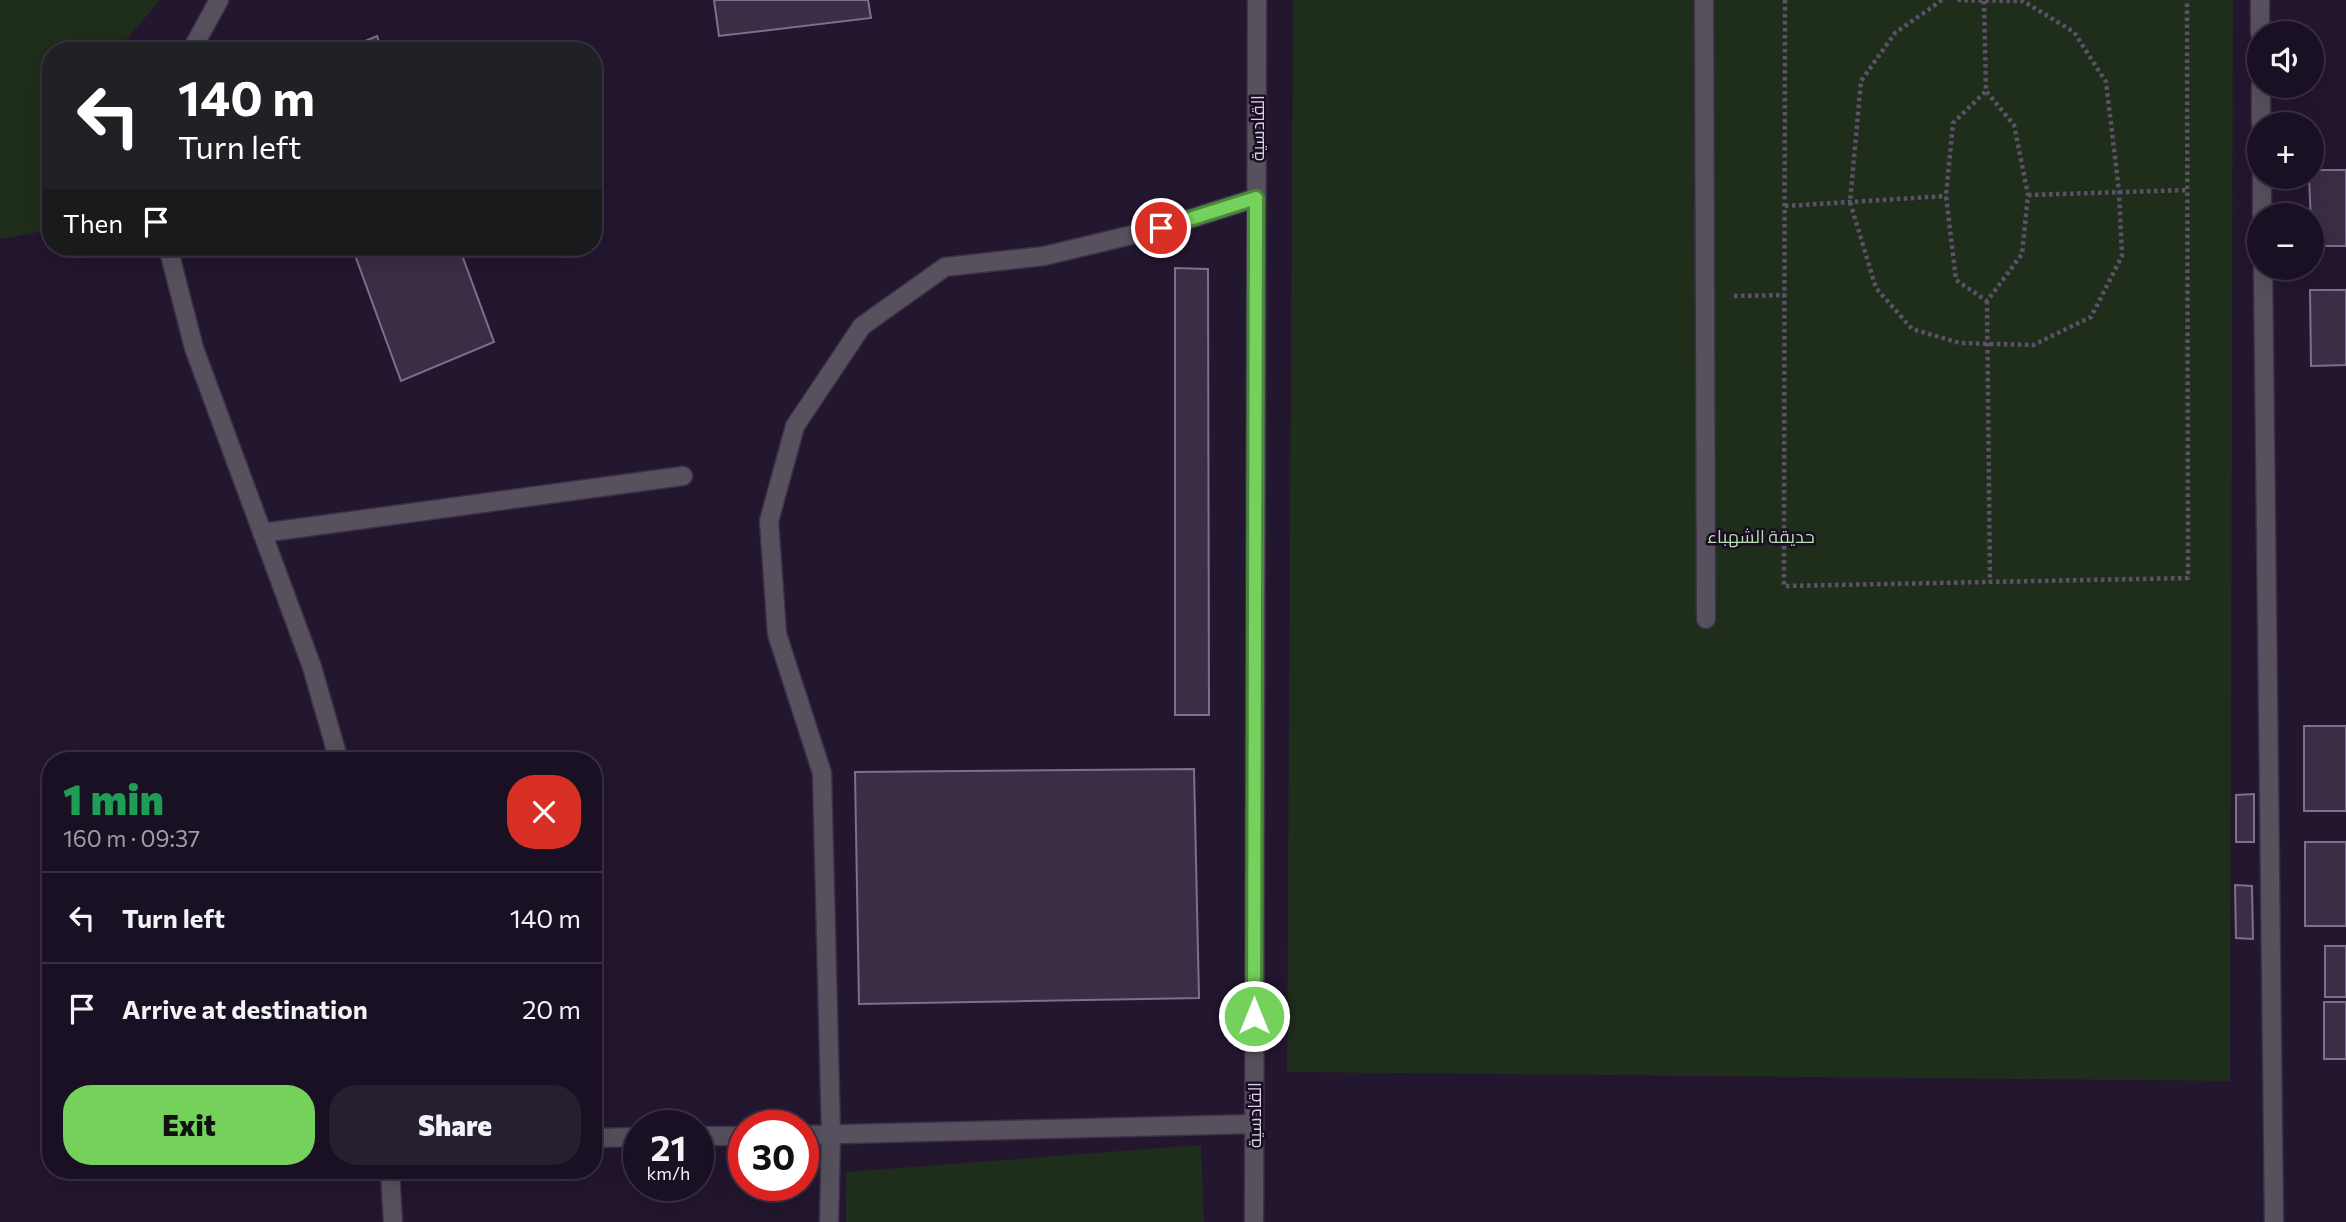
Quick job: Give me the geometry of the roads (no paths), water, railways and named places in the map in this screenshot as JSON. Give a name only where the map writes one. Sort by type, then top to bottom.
[{"type":"street","points":[[196,42],[219,0]]},
{"type":"street","name":"القادسية","points":[[1254,1222],[1257,0]]},
{"type":"street","points":[[1704,0],[1706,619]]},
{"type":"street","points":[[2260,0],[2260,21]]},
{"type":"street","points":[[829,1222],[831,1135],[822,773],[777,635],[769,521],[795,426],[862,326],[945,267],[1044,256],[1161,228],[1256,198]]},
{"type":"street","points":[[170,256],[194,348],[312,667],[336,752]]},
{"type":"street","points":[[2263,280],[2273,1222]]},
{"type":"street","points":[[262,533],[682,475]]},
{"type":"street","points":[[819,1135],[1254,1125]]},
{"type":"street","points":[[602,1138],[623,1137]]},
{"type":"street","points":[[390,1179],[393,1222]]},
{"type":"park label","name":"حديقة الشهباء","points":[[1761,536]]}]
